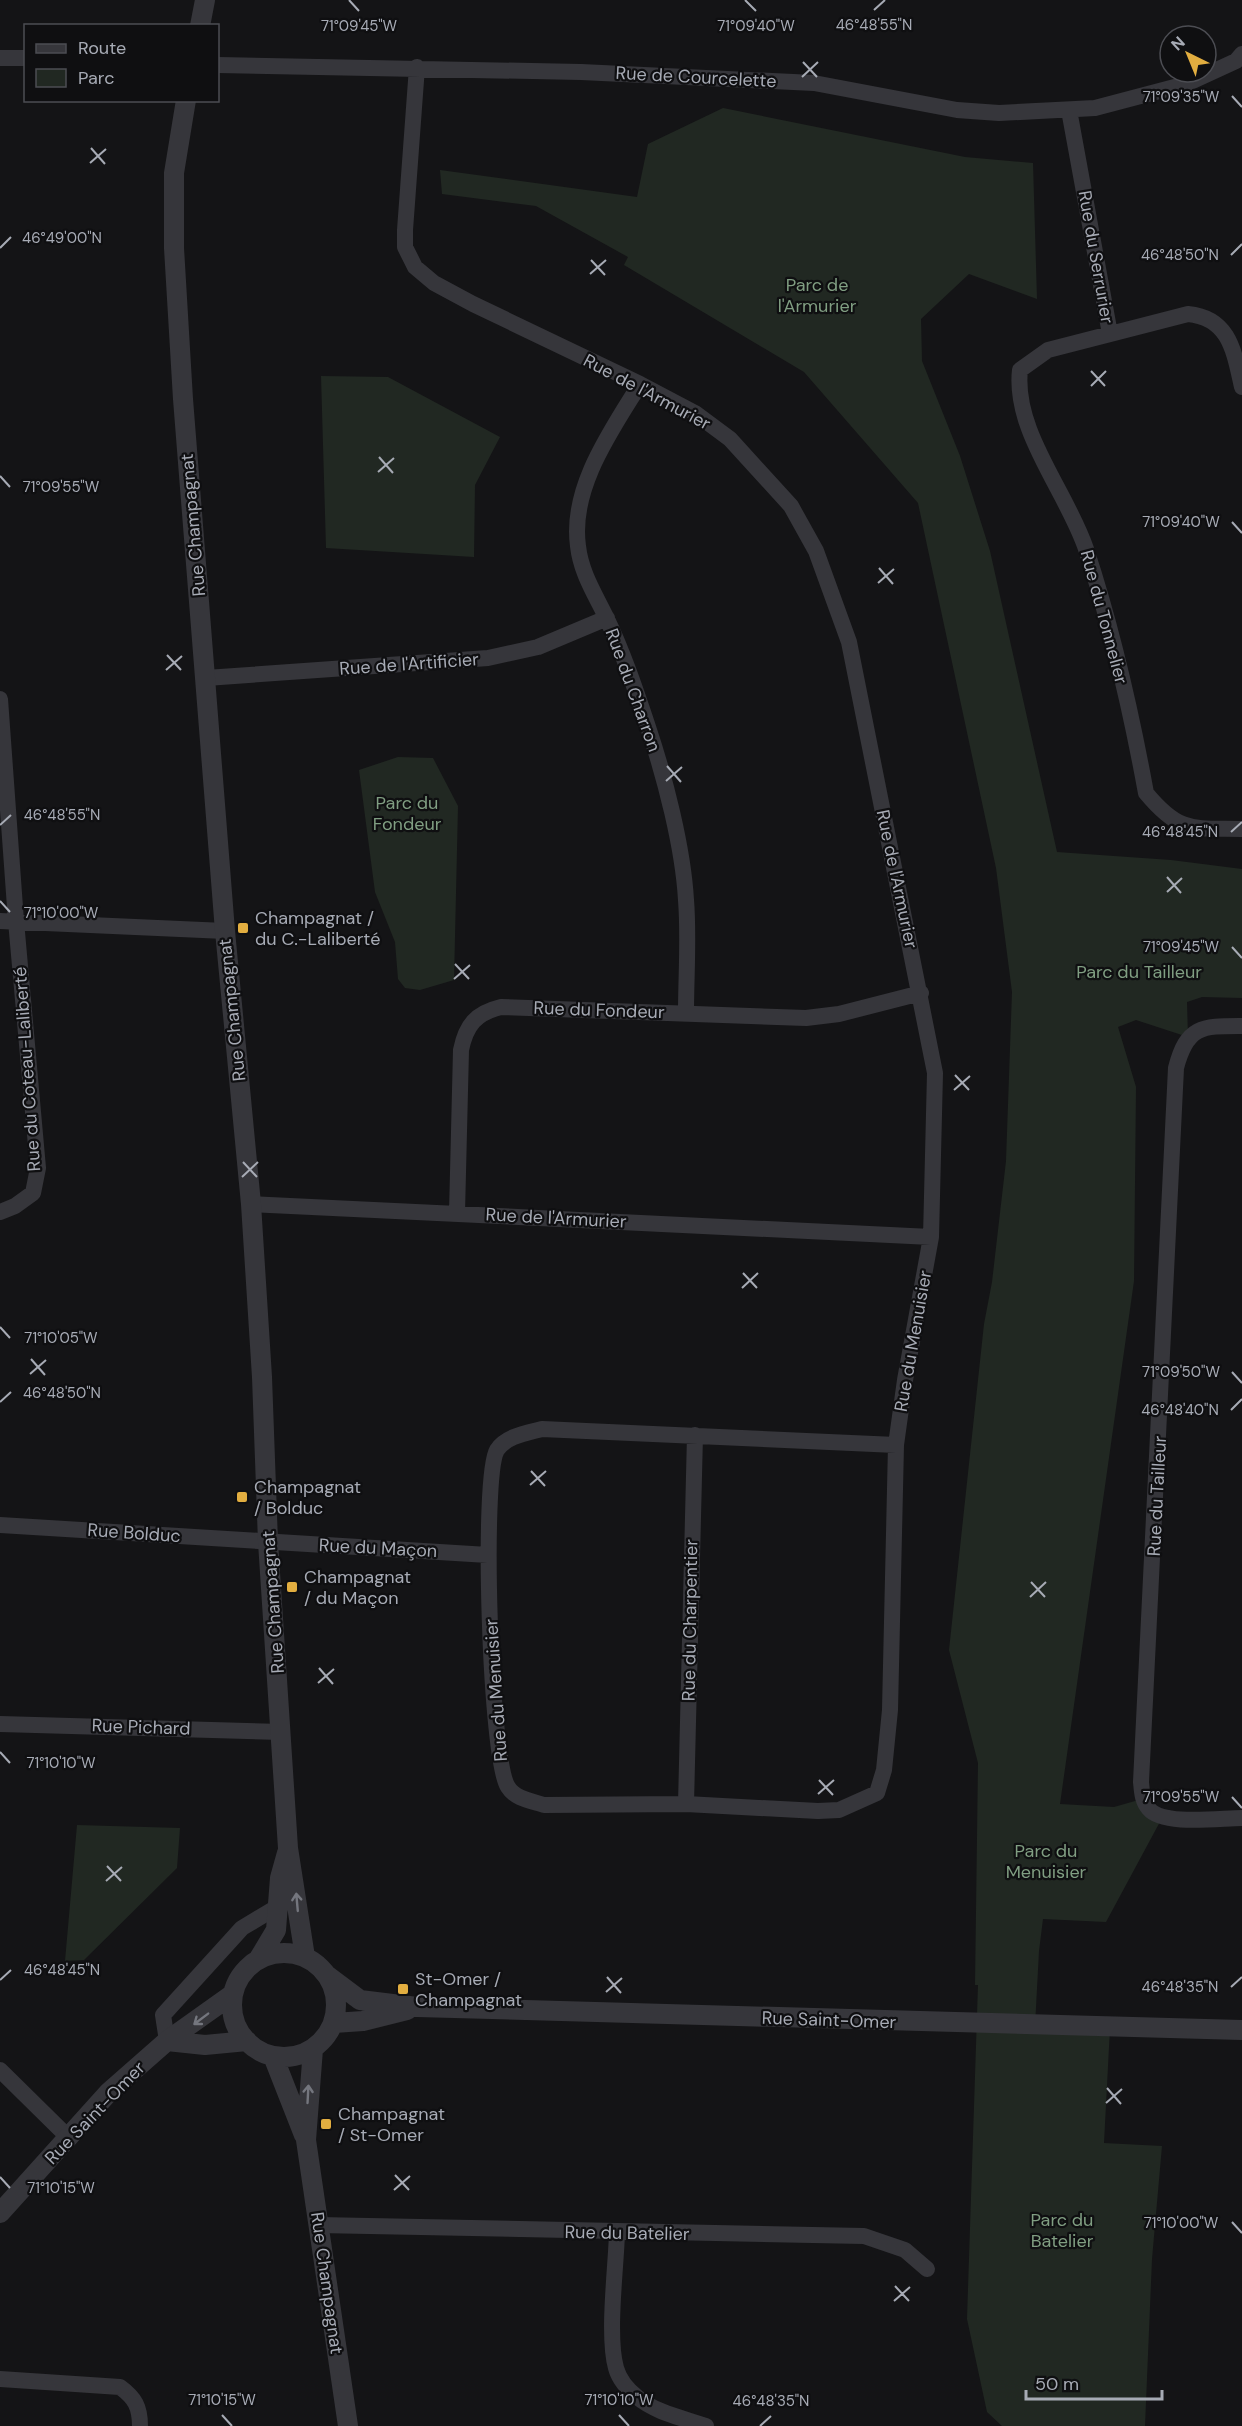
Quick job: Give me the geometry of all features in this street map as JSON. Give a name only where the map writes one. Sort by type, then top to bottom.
[{"type":"street","points":[[200,24],[205,0]]},
{"type":"street","name":"Rue de Courcelette","points":[[219,65],[417,67],[814,83],[957,110],[999,113],[1095,108],[1185,84],[1239,57]]},
{"type":"street","points":[[0,58],[24,58]]},
{"type":"street","name":"Rue de l'Armurier","points":[[251,1204],[932,1237],[935,1073],[921,993],[849,642],[833,591],[816,551],[791,506],[730,439],[695,413],[473,304],[435,283],[415,267],[405,247],[405,230],[417,67]]},
{"type":"street","name":"Rue Champagnat","points":[[186,102],[174,173],[174,248],[183,399],[225,931],[251,1204],[262,1377],[268,1542],[288,1848],[305,1957]]},
{"type":"street","name":"Rue du Serrurier","points":[[1069,110],[1110,334],[1188,314],[1203,316],[1220,326],[1232,347],[1242,387]]},
{"type":"street","name":"Rue du Tonnelier","points":[[1110,334],[1048,350],[1020,370],[1018,391],[1038,448],[1088,555],[1120,674],[1146,794],[1163,814],[1178,824],[1196,828],[1242,828]]},
{"type":"street","name":"Rue du Charron","points":[[640,384],[604,444],[587,482],[580,513],[577,545],[585,577],[607,618],[648,728],[671,813],[686,899],[686,1013]]},
{"type":"street","name":"Rue de l'Artificier","points":[[206,678],[431,664],[488,658],[538,647],[607,618]]},
{"type":"street","name":"Rue du Coteau-Laliberté","points":[[0,699],[8,921],[38,1168],[33,1193],[0,1212]]},
{"type":"street","points":[[8,921],[225,931]]},
{"type":"street","name":"Rue du Fondeur","points":[[457,1213],[461,1050],[464,1033],[471,1021],[484,1011],[501,1007],[806,1018],[840,1014],[921,993]]},
{"type":"street","name":"Rue du Tailleur","points":[[1242,1026],[1206,1026],[1188,1037],[1180,1052],[1176,1068],[1141,1782],[1142,1799],[1150,1811],[1162,1818],[1242,1818]]},
{"type":"street","name":"Rue du Menuisier","points":[[896,1445],[542,1429],[508,1440],[498,1449],[492,1464],[489,1555],[496,1736],[500,1769],[508,1788],[522,1799],[544,1805],[686,1804],[839,1810],[877,1793],[884,1770],[890,1710],[896,1445],[905,1380],[932,1237]]},
{"type":"street","name":"Rue du Charpentier","points":[[686,1804],[694,1435]]},
{"type":"street","name":"Rue Bolduc","points":[[0,1525],[268,1542]]},
{"type":"street","name":"Rue du Maçon","points":[[268,1542],[489,1555]]},
{"type":"street","name":"Rue Pichard","points":[[0,1724],[282,1732]]},
{"type":"street","name":"Rue Champagnat","points":[[258,1960],[276,1930],[280,1878],[288,1848]]},
{"type":"street","points":[[247,2041],[205,2044],[167,2042],[163,2015],[242,1929],[277,1907]]},
{"type":"street","points":[[289,1953],[305,1957],[318,1965],[328,1976],[336,1999],[334,2023],[325,2038],[313,2049],[293,2056],[273,2056],[247,2041],[237,2027],[233,2011],[233,1994],[238,1981],[258,1960],[273,1954],[289,1953]]},
{"type":"street","name":"Rue Saint-Omer","points":[[328,1976],[360,2000],[417,2007],[1242,2030]]},
{"type":"street","name":"Rue Saint-Omer","points":[[0,2213],[110,2092],[167,2042],[233,1994]]},
{"type":"street","name":"Rue Saint-Omer","points":[[334,2023],[363,2021],[417,2007]]},
{"type":"street","name":"Rue Champagnat","points":[[313,2049],[306,2140],[348,2426]]},
{"type":"street","name":"Rue Champagnat","points":[[273,2056],[306,2140]]},
{"type":"street","points":[[0,2070],[69,2138]]},
{"type":"street","name":"Rue du Batelier","points":[[318,2225],[618,2233],[864,2236],[906,2250],[927,2269]]},
{"type":"street","points":[[618,2233],[612,2348],[616,2369],[625,2385],[638,2398],[655,2408],[706,2426]]},
{"type":"street","points":[[0,2379],[120,2387],[132,2396],[140,2410],[140,2426]]},
{"type":"green space","points":[[723,108],[965,157],[1033,163],[1037,299],[969,274],[921,319],[922,361],[960,456],[990,551],[1057,852],[1171,860],[1242,869],[1242,998],[1202,997],[1187,1002],[1188,1037],[1136,1020],[1118,1027],[1136,1087],[1134,1281],[1060,1804],[1114,1807],[1142,1799],[1162,1818],[1106,1922],[1043,1919],[1039,1951],[1035,2026],[1110,2028],[1104,2143],[1162,2146],[1152,2259],[1145,2426],[1002,2426],[987,2412],[967,2319],[978,1985],[975,1985],[978,1763],[949,1650],[984,1324],[992,1282],[1006,1161],[1012,992],[996,868],[918,503],[804,372],[624,265],[628,257],[536,206],[442,194],[440,170],[637,197],[648,144]]},
{"type":"green space","points":[[321,376],[388,377],[500,437],[475,485],[474,557],[326,548]]},
{"type":"green space","name":"Parc du Fondeur","points":[[398,757],[433,758],[458,806],[454,980],[420,990],[405,988],[398,979],[395,942],[375,892],[359,770]]},
{"type":"green space","points":[[77,1825],[180,1828],[177,1868],[84,1960],[65,1961]]},
{"type":"place","name":"Champagnat / du C.-Laliberté","points":[[243,928]]},
{"type":"place","name":"Champagnat / Bolduc","points":[[242,1497]]},
{"type":"place","name":"Champagnat / du Maçon","points":[[292,1587]]},
{"type":"place","name":"St-Omer / Champagnat","points":[[403,1989]]},
{"type":"place","name":"Champagnat / St-Omer","points":[[326,2124]]},
{"type":"park label","name":"Parc de l'Armurier","points":[[817,295]]},
{"type":"park label","name":"Parc du Tailleur","points":[[1139,972]]},
{"type":"park label","name":"Parc du Menuisier","points":[[1046,1861]]},
{"type":"park label","name":"Parc du Batelier","points":[[1062,2230]]}]
